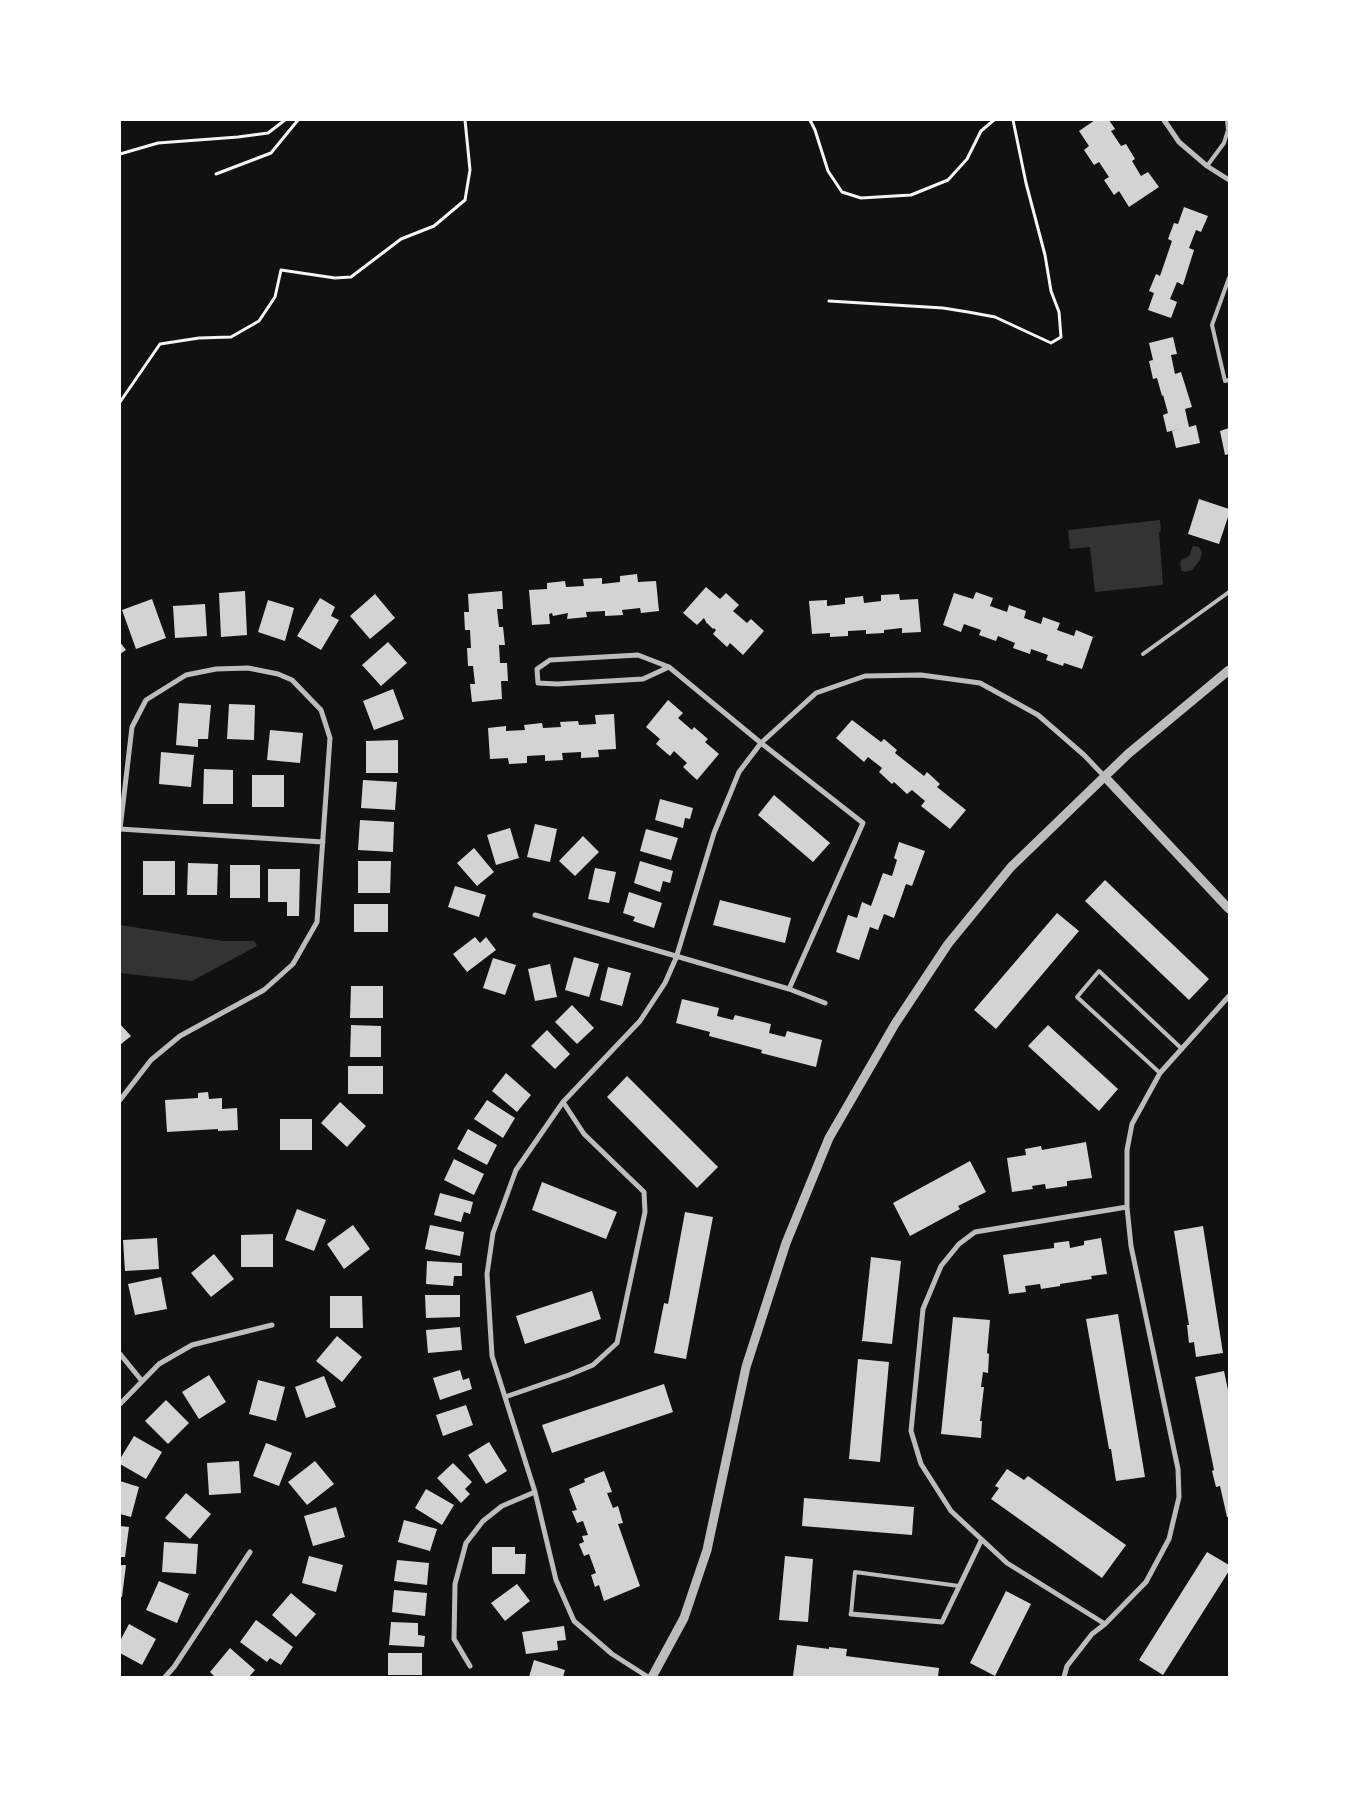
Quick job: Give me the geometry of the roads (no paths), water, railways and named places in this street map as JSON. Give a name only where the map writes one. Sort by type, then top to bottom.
[{"type":"street","points":[[1164,120],[1180,142],[1207,166],[1229,180]]},
{"type":"street","points":[[669,667],[643,679],[557,684],[538,683],[537,669],[550,660],[638,655],[669,667],[762,744],[863,823],[789,989]]},
{"type":"street","points":[[120,1100],[151,1060],[180,1036],[264,990],[293,964],[317,922],[323,842],[330,738],[321,710],[292,680],[278,674],[248,668],[216,669],[186,675],[146,700],[132,727],[120,829],[323,842]]},
{"type":"street","points":[[1229,670],[1104,776],[1011,868],[948,944],[895,1024],[829,1138],[786,1243],[746,1367],[707,1550],[684,1618],[650,1677],[612,1654],[574,1621],[556,1580],[534,1492],[492,1356],[487,1274],[493,1233],[516,1170],[563,1102],[640,1021],[666,983],[676,958],[714,833],[739,772],[762,744],[816,693],[865,676],[921,675],[980,683],[1038,715],[1084,755],[1104,776],[1229,909]]},
{"type":"street","points":[[534,916],[789,989],[825,1002]]},
{"type":"street","points":[[1064,1677],[1067,1666],[1092,1634],[1105,1624],[1146,1582],[1169,1539],[1179,1497],[1178,1469],[1131,1246],[1127,1207],[1126,1150],[1132,1124],[1160,1073],[1229,996]]},
{"type":"street","points":[[505,1397],[570,1375],[593,1365],[618,1343],[645,1212],[644,1192],[584,1134],[563,1102]]},
{"type":"street","points":[[1105,1624],[1007,1563],[950,1512],[921,1464],[911,1431],[923,1309],[941,1266],[960,1244],[975,1232],[1127,1207]]},
{"type":"street","points":[[120,1404],[160,1364],[192,1345],[272,1325]]},
{"type":"street","points":[[120,1354],[142,1381]]},
{"type":"street","points":[[470,1666],[454,1639],[455,1584],[466,1543],[483,1520],[502,1506],[534,1492]]},
{"type":"street","points":[[851,1614],[942,1622],[981,1540]]},
{"type":"street","points":[[165,1677],[174,1667],[250,1552]]},
{"type":"lane","points":[[1207,166],[1224,143],[1228,130],[1227,120]]},
{"type":"lane","points":[[1229,278],[1212,325],[1225,381],[1229,380]]},
{"type":"lane","points":[[1143,654],[1229,592]]},
{"type":"lane","points":[[1160,1073],[1076,998],[1099,972],[1182,1049]]},
{"type":"lane","points":[[851,1614],[855,1572],[959,1586]]}]
